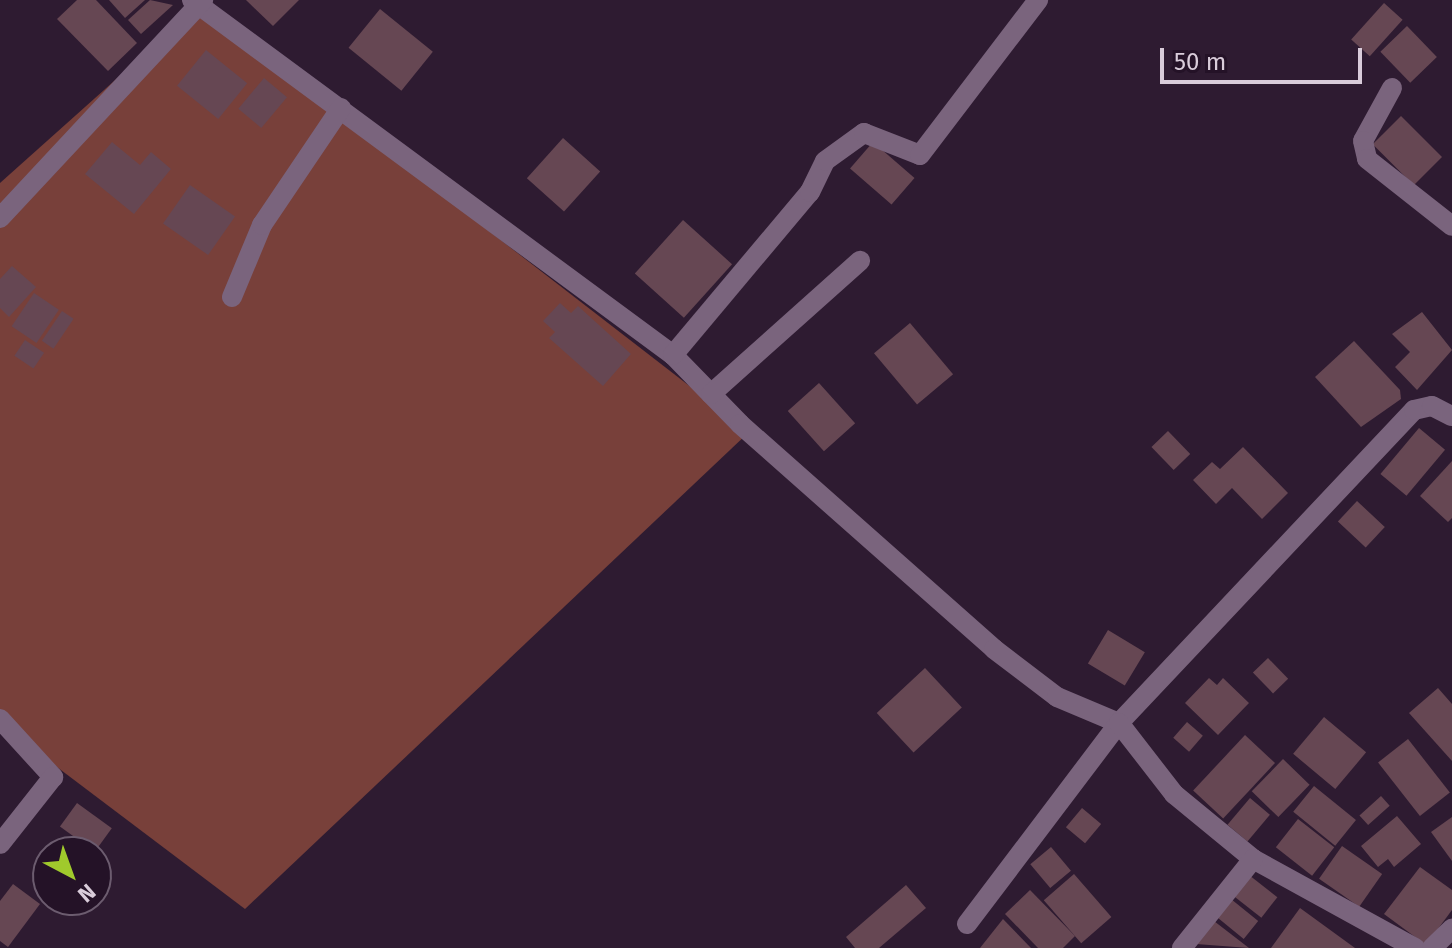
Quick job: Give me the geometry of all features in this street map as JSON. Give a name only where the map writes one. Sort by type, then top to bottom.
[{"type":"street","points":[[673,355],[810,192],[825,161],[864,133],[920,155],[1038,0]]},
{"type":"street","points":[[0,218],[198,2],[673,355],[711,394],[994,649],[1057,697],[1119,723],[1174,794],[1253,859],[1415,948]]},
{"type":"street","points":[[1392,88],[1363,141],[1367,159],[1452,226]]},
{"type":"street","points":[[232,297],[262,225],[341,108]]},
{"type":"street","points":[[711,394],[860,261]]},
{"type":"street","points":[[967,924],[1119,723],[1414,410],[1432,406],[1452,416]]},
{"type":"street","points":[[0,719],[53,777],[0,844]]},
{"type":"street","points":[[1182,948],[1253,859]]},
{"type":"street","points":[[1432,948],[1452,929]]},
{"type":"shaded area","points":[[198,6],[749,432],[245,909],[0,724],[0,183]]},
{"type":"building","points":[[77,0],[96,0],[137,43],[108,71],[57,19]]},
{"type":"building","points":[[109,0],[145,0],[125,18]]},
{"type":"building","points":[[150,0],[173,5],[141,34],[128,20]]},
{"type":"building","points":[[246,0],[299,0],[273,26]]},
{"type":"building","points":[[1384,3],[1403,20],[1370,56],[1351,39]]},
{"type":"building","points":[[380,9],[433,52],[401,91],[349,48]]},
{"type":"building","points":[[1407,26],[1437,57],[1410,83],[1380,52]]},
{"type":"building","points":[[206,50],[247,83],[218,119],[177,86]]},
{"type":"building","points":[[264,78],[287,97],[261,128],[238,109]]},
{"type":"building","points":[[1401,116],[1442,157],[1414,185],[1373,144]]},
{"type":"building","points":[[563,138],[600,171],[564,212],[527,178]]},
{"type":"building","points":[[112,142],[140,165],[151,152],[171,169],[134,214],[85,174]]},
{"type":"building","points":[[873,142],[915,178],[892,204],[850,168]]},
{"type":"building","points":[[190,185],[235,217],[208,255],[163,224]]},
{"type":"building","points":[[683,220],[732,264],[684,318],[635,274]]},
{"type":"building","points":[[12,266],[36,287],[9,317],[0,308],[0,279]]},
{"type":"building","points":[[34,293],[59,310],[37,343],[12,326]]},
{"type":"building","points":[[560,303],[571,313],[578,306],[631,354],[603,386],[549,338],[555,332],[543,321]]},
{"type":"building","points":[[62,311],[74,319],[53,349],[42,341]]},
{"type":"building","points":[[1422,312],[1452,350],[1417,390],[1395,367],[1410,352],[1392,334]]},
{"type":"building","points":[[910,323],[953,374],[917,405],[874,353]]},
{"type":"building","points":[[25,340],[44,353],[33,369],[14,356]]},
{"type":"building","points":[[1354,341],[1400,390],[1401,399],[1361,427],[1315,377]]},
{"type":"building","points":[[819,383],[855,423],[824,451],[788,411]]},
{"type":"building","points":[[1419,428],[1445,450],[1406,496],[1380,474]]},
{"type":"building","points":[[1168,431],[1190,454],[1174,470],[1151,447]]},
{"type":"building","points":[[1243,447],[1288,493],[1262,519],[1232,488],[1216,504],[1193,480],[1212,462],[1220,469]]},
{"type":"building","points":[[1452,461],[1452,518],[1448,522],[1420,496]]},
{"type":"building","points":[[1357,501],[1385,527],[1366,547],[1338,521]]},
{"type":"building","points":[[1108,630],[1145,652],[1125,686],[1088,663]]},
{"type":"building","points":[[1268,658],[1288,679],[1273,693],[1253,673]]},
{"type":"building","points":[[925,668],[962,707],[914,753],[877,713]]},
{"type":"building","points":[[1209,678],[1217,685],[1223,678],[1249,703],[1218,735],[1185,703]]},
{"type":"building","points":[[1438,688],[1452,704],[1452,761],[1409,713]]},
{"type":"building","points":[[1324,717],[1366,752],[1335,789],[1293,754]]},
{"type":"building","points":[[1187,722],[1203,736],[1189,752],[1173,738]]},
{"type":"building","points":[[1245,735],[1275,763],[1223,819],[1193,791]]},
{"type":"building","points":[[1408,739],[1450,793],[1420,816],[1378,762]]},
{"type":"building","points":[[1283,759],[1310,785],[1278,817],[1252,791]]},
{"type":"building","points":[[1314,786],[1356,820],[1335,846],[1293,812]]},
{"type":"building","points":[[1381,796],[1390,806],[1368,825],[1359,815]]},
{"type":"building","points":[[1250,798],[1270,815],[1247,842],[1228,825]]},
{"type":"building","points":[[77,803],[112,828],[106,836],[73,836],[60,826]]},
{"type":"building","points":[[1082,808],[1101,824],[1085,843],[1066,827]]},
{"type":"building","points":[[1397,816],[1421,844],[1394,867],[1388,859],[1378,867],[1361,846]]},
{"type":"building","points":[[1452,817],[1452,861],[1431,832]]},
{"type":"building","points":[[1298,819],[1334,847],[1312,876],[1276,847]]},
{"type":"building","points":[[1342,846],[1382,874],[1359,907],[1319,879]]},
{"type":"building","points":[[1051,847],[1071,871],[1050,888],[1030,864]]},
{"type":"building","points":[[1420,867],[1452,890],[1452,910],[1426,945],[1384,914]]},
{"type":"building","points":[[1074,874],[1111,917],[1081,943],[1044,900]]},
{"type":"building","points":[[1249,875],[1277,897],[1261,918],[1233,895]]},
{"type":"building","points":[[13,884],[32,898],[32,915],[8,947],[0,941],[0,901]]},
{"type":"building","points":[[906,885],[926,908],[879,948],[855,948],[846,937]]},
{"type":"building","points":[[1030,890],[1075,936],[1063,948],[1038,948],[1005,914]]},
{"type":"building","points":[[1231,899],[1258,921],[1244,939],[1217,917]]},
{"type":"building","points":[[1300,908],[1355,948],[1271,948]]},
{"type":"building","points":[[1003,919],[1031,948],[980,948]]},
{"type":"building","points":[[1214,921],[1249,948],[1196,944]]}]
